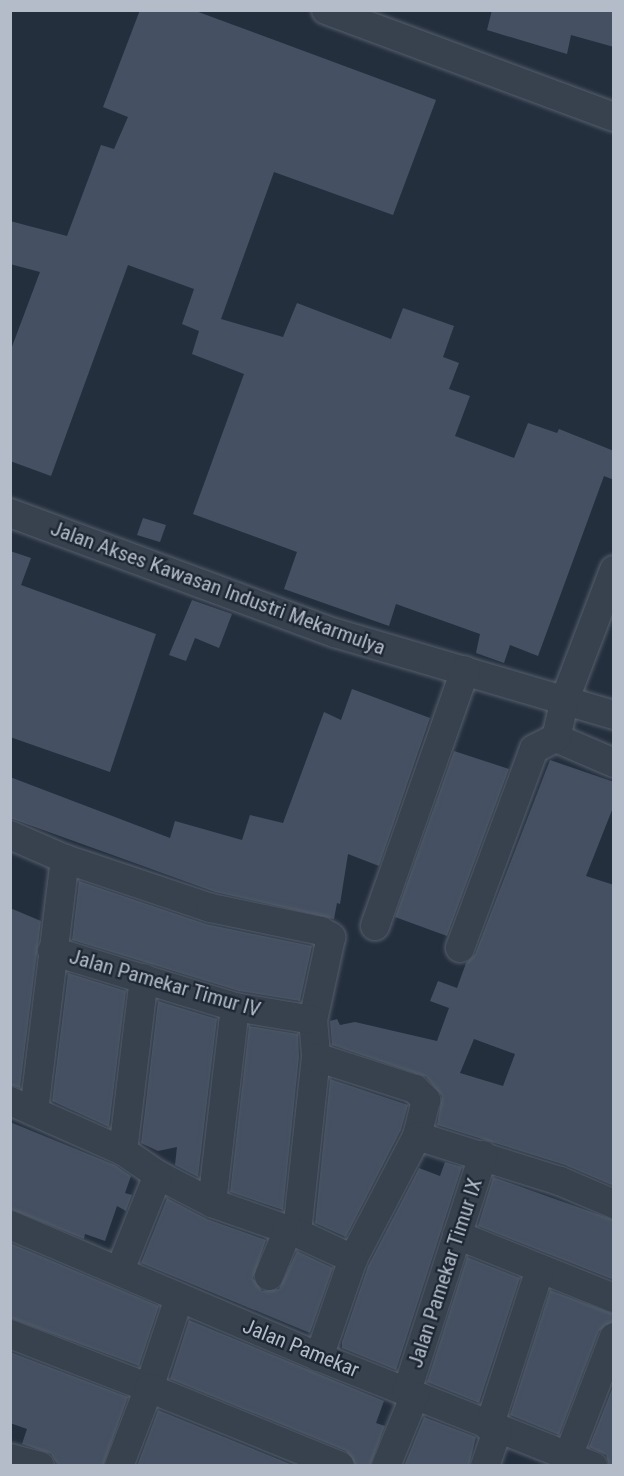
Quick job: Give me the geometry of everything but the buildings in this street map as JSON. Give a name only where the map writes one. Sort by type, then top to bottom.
[{"type":"street","points":[[326,10],[614,117]]},
{"type":"street","name":"Jalan Akses Kawasan Industri Mekarmulya","points":[[10,513],[335,633],[614,715]]},
{"type":"street","points":[[556,738],[565,699],[614,570]]},
{"type":"street","points":[[375,926],[465,670]]},
{"type":"street","points":[[460,948],[534,749],[556,738],[614,763]]},
{"type":"street","points":[[10,835],[65,859],[211,908],[328,933],[331,942],[313,1020],[316,1057],[292,1231],[269,1276]]},
{"type":"street","points":[[65,859],[52,951],[22,1106],[123,1150],[158,1175],[212,1203],[292,1231],[352,1259]]},
{"type":"street","name":"Jalan Pamekar Timur IV","points":[[52,951],[235,1007],[313,1020]]},
{"type":"street","points":[[123,1150],[144,978]]},
{"type":"street","points":[[212,1203],[235,1007]]},
{"type":"street","points":[[316,1057],[423,1094],[425,1110],[417,1136],[352,1259],[319,1357]]},
{"type":"street","points":[[417,1136],[483,1155],[614,1204]]},
{"type":"street","name":"Jalan Pamekar Timur IX","points":[[386,1466],[411,1393],[483,1155]]},
{"type":"street","points":[[120,1270],[158,1175]]},
{"type":"street","name":"Jalan Pamekar","points":[[10,1225],[120,1270],[179,1298],[319,1357],[494,1428],[586,1462]]},
{"type":"street","points":[[457,1235],[614,1298]]},
{"type":"street","points":[[485,1466],[540,1269]]},
{"type":"street","points":[[119,1466],[149,1388],[179,1298]]},
{"type":"street","points":[[10,1334],[340,1466]]},
{"type":"street","points":[[586,1462],[614,1337]]},
{"type":"street","points":[[10,1458],[40,1466]]}]
